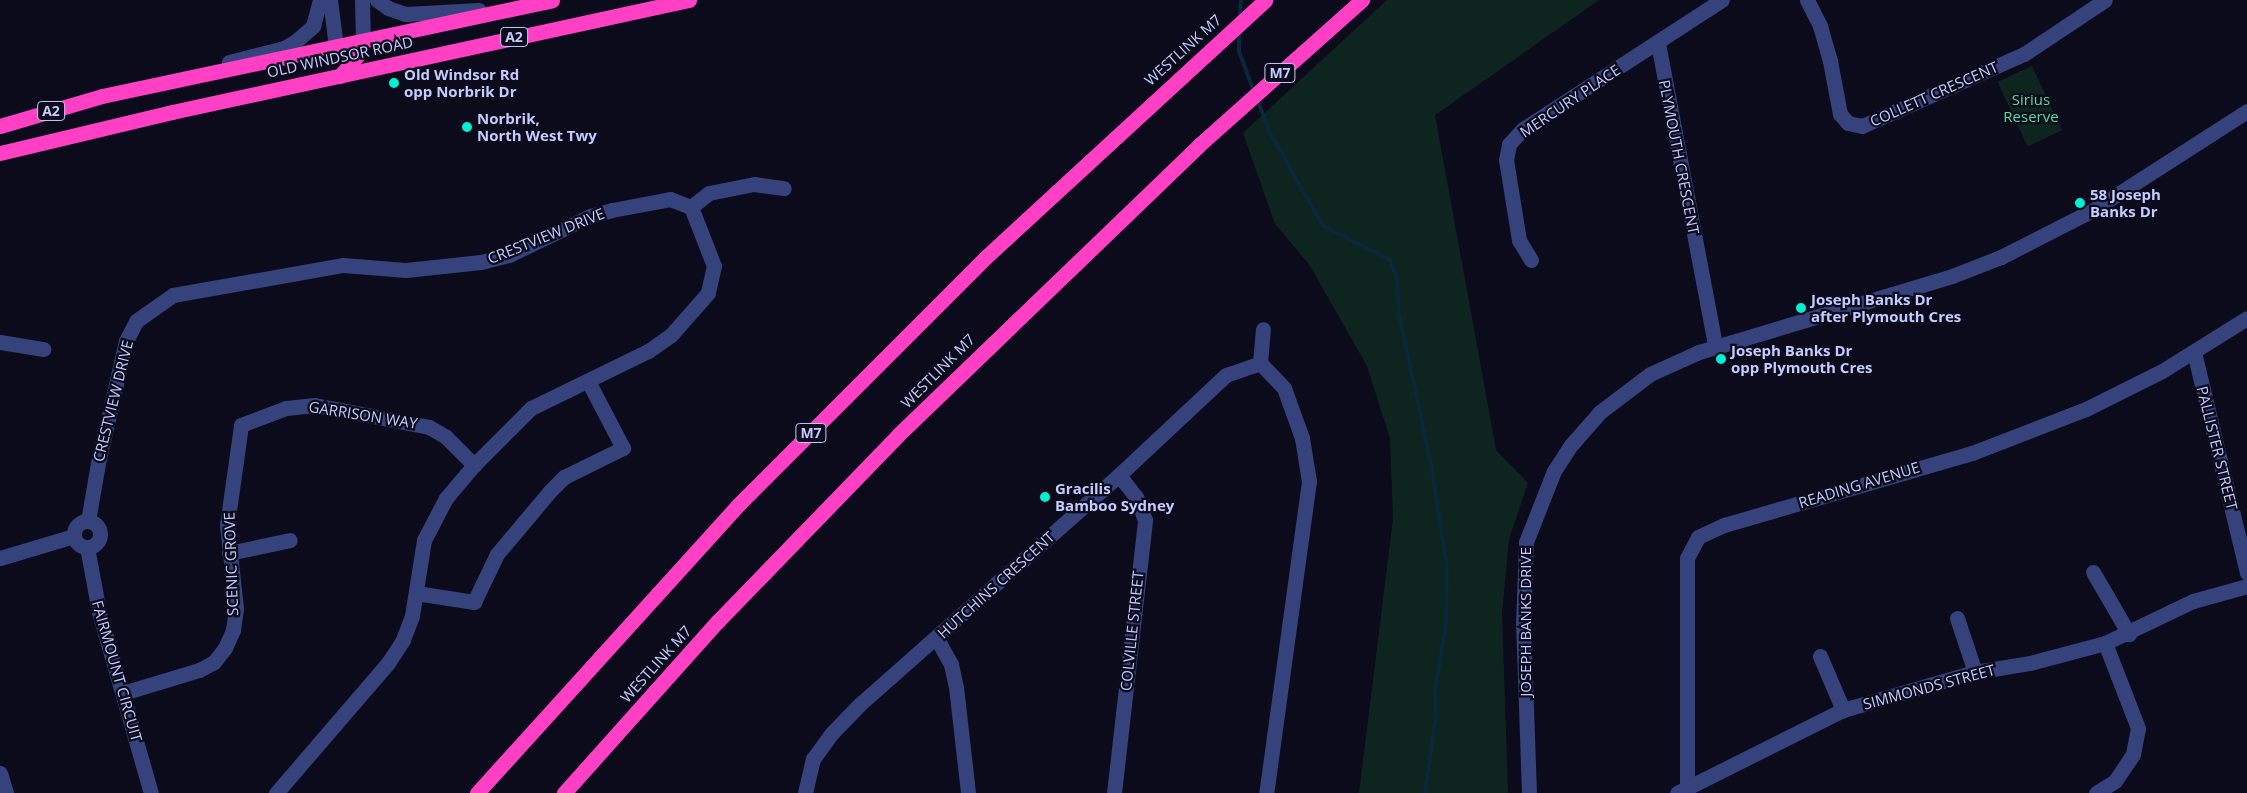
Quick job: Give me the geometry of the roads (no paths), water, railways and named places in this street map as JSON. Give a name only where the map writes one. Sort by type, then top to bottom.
[{"type":"highway","name":"OLD WINDSOR ROAD","points":[[0,126],[102,96],[552,0]]},
{"type":"highway","name":"OLD WINDSOR ROAD","points":[[0,153],[689,0]]},
{"type":"highway","name":"WESTLINK M7","points":[[476,793],[740,504],[986,256],[1164,90],[1265,0]]},
{"type":"highway","name":"WESTLINK M7","points":[[564,793],[718,620],[898,435],[1198,146],[1362,0]]},
{"type":"highway","points":[[340,76],[357,56],[363,41]]},
{"type":"highway","points":[[336,46],[340,76]]},
{"type":"street","points":[[102,96],[284,48],[312,26],[320,0]]},
{"type":"street","points":[[330,0],[336,46]]},
{"type":"street","points":[[362,0],[363,41]]},
{"type":"street","points":[[377,0],[394,11],[414,14],[527,6]]},
{"type":"street","points":[[1658,43],[1722,0]]},
{"type":"street","name":"COLLETT CRESCENT","points":[[1806,0],[1820,26],[1830,61],[1840,114],[1848,123],[1862,126],[2024,54],[2105,0]]},
{"type":"street","name":"MERCURY PLACE","points":[[1531,260],[1519,240],[1506,160],[1509,144],[1523,129],[1658,43]]},
{"type":"street","name":"PLYMOUTH CRESCENT","points":[[1658,43],[1715,346]]},
{"type":"street","name":"JOSEPH BANKS DRIVE","points":[[1529,793],[1523,625],[1526,542],[1545,490],[1571,445],[1600,412],[1650,374],[1715,346],[1952,276],[2001,257],[2093,210],[2247,111]]},
{"type":"street","points":[[276,793],[388,663],[403,640],[416,593],[424,540],[446,498],[474,465],[531,408],[648,352],[671,335],[708,293],[714,266],[691,207],[709,193],[754,184],[784,188]]},
{"type":"street","name":"CRESTVIEW DRIVE","points":[[88,521],[98,463],[126,341],[136,321],[173,295],[334,266],[406,270],[481,262],[509,255],[590,216],[612,210],[670,199],[691,207]]},
{"type":"street","name":"READING AVENUE","points":[[1682,790],[1686,558],[1698,538],[1724,525],[1972,453],[2086,409],[2194,352],[2247,318]]},
{"type":"street","points":[[1263,329],[1260,363],[1284,388],[1302,438],[1310,481],[1266,793]]},
{"type":"street","points":[[0,342],[43,349]]},
{"type":"street","name":"PALLISTER STREET","points":[[2194,352],[2247,573]]},
{"type":"street","name":"HUTCHINS CRESCENT","points":[[805,793],[813,759],[832,733],[1119,475],[1226,375],[1260,363]]},
{"type":"street","points":[[416,593],[474,602],[497,554],[564,477],[623,448],[588,381]]},
{"type":"street","name":"GARRISON WAY","points":[[241,424],[286,408],[315,405],[429,427],[446,437],[474,465]]},
{"type":"street","name":"SCENIC GROVE","points":[[123,693],[199,670],[214,662],[225,648],[233,630],[236,608],[229,553],[230,492],[241,424]]},
{"type":"street","name":"COLVILLE STREET","points":[[1114,793],[1145,520],[1136,497],[1119,475]]},
{"type":"street","points":[[88,521],[96,525],[100,532],[98,541],[87,547],[79,544],[74,536],[77,526],[88,521]]},
{"type":"street","points":[[0,558],[74,536]]},
{"type":"street","points":[[229,553],[290,540]]},
{"type":"street","name":"FAIRMOUNT CIRCUIT","points":[[87,547],[99,612],[151,793]]},
{"type":"street","points":[[2093,572],[2129,634]]},
{"type":"street","name":"SIMMONDS STREET","points":[[1682,790],[1843,710],[1975,672],[2030,663],[2105,644],[2129,634],[2193,601],[2247,586]]},
{"type":"street","points":[[1958,618],[1975,672]]},
{"type":"street","points":[[937,639],[950,664],[956,687],[968,793]]},
{"type":"street","points":[[2096,793],[2115,781],[2133,754],[2138,728],[2105,644]]},
{"type":"street","points":[[1820,656],[1843,710]]},
{"type":"street","points":[[0,773],[6,793]]},
{"type":"waterway","points":[[1240,18],[1241,0]]},
{"type":"waterway","points":[[1239,30],[1239,51],[1254,92]]},
{"type":"waterway","points":[[1257,99],[1270,133],[1323,226],[1390,260],[1397,280],[1399,314],[1431,465],[1447,567],[1446,626],[1435,689],[1436,716],[1425,793]]},
{"type":"place","name":"Old Windsor Rd opp Norbrik Dr","points":[[394,83]]},
{"type":"place","name":"Norbrik, North West Twy","points":[[467,127]]},
{"type":"place","name":"58 Joseph Banks Dr","points":[[2080,203]]},
{"type":"place","name":"Joseph Banks Dr after Plymouth Cres","points":[[1801,308]]},
{"type":"place","name":"Joseph Banks Dr opp Plymouth Cres","points":[[1721,359]]},
{"type":"place","name":"Gracilis Bamboo Sydney","points":[[1045,497]]},
{"type":"park label","name":"Sirius Reserve","points":[[2031,108]]}]
